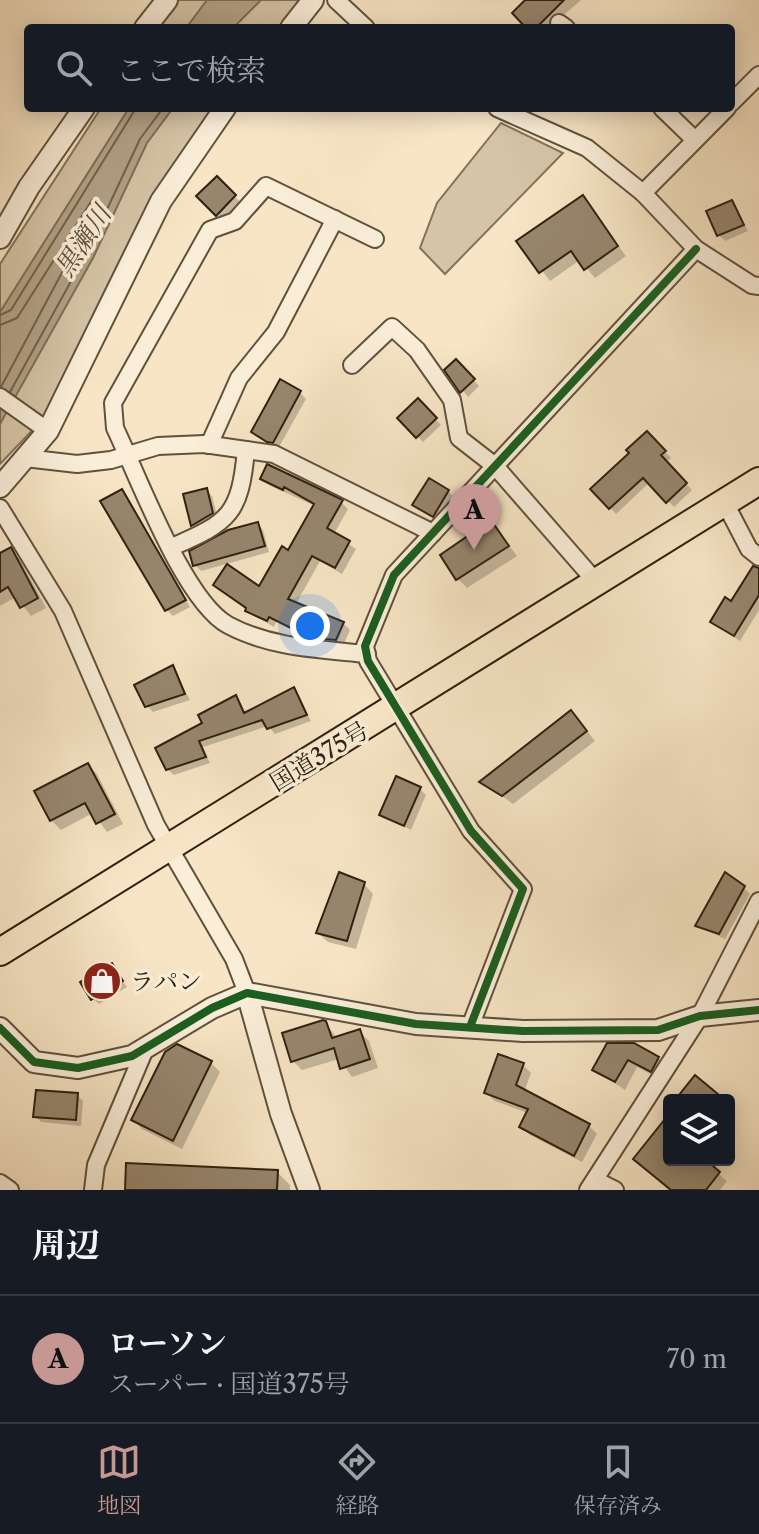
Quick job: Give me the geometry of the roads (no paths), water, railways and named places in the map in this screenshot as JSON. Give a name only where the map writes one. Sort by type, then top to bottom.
[{"type":"highway","name":"国道375号","points":[[0,952],[397,709],[759,481]]},
{"type":"street","points":[[148,24],[167,0]]},
{"type":"street","points":[[294,24],[313,0]]},
{"type":"street","points":[[336,0],[362,24]]},
{"type":"street","points":[[735,99],[759,75]]},
{"type":"street","points":[[0,238],[29,187],[81,112]]},
{"type":"street","points":[[0,487],[25,458],[43,427],[161,201],[222,112]]},
{"type":"street","points":[[506,112],[587,148],[643,193],[696,249],[759,286]]},
{"type":"street","points":[[666,112],[695,140]]},
{"type":"street","points":[[643,193],[723,112]]},
{"type":"street","points":[[367,654],[280,645],[226,624],[193,590],[115,428],[113,403],[210,230],[235,221],[266,186],[375,239]]},
{"type":"street","points":[[209,445],[239,378],[276,332],[335,219]]},
{"type":"street","points":[[470,1027],[523,889],[471,831],[397,709],[365,646],[394,575],[696,249]]},
{"type":"street","points":[[352,365],[392,327],[417,350],[452,400],[459,438],[495,466],[597,583]]},
{"type":"street","points":[[0,397],[43,427]]},
{"type":"street","points":[[25,458],[77,464],[158,446],[209,445],[274,454],[433,533]]},
{"type":"street","points":[[172,547],[211,530],[233,511],[243,482],[246,450]]},
{"type":"street","points":[[725,503],[749,549],[759,557]]},
{"type":"street","points":[[0,508],[63,611],[167,848],[234,959],[247,993],[281,1114],[309,1190]]},
{"type":"street","points":[[615,1190],[592,1185],[700,1016],[759,901]]},
{"type":"street","points":[[0,1028],[34,1062],[78,1068],[132,1056],[212,1008],[247,993],[416,1024],[523,1031],[658,1030],[700,1016],[759,1010]]},
{"type":"street","points":[[93,1190],[96,1165],[145,1049]]},
{"type":"street","points":[[0,1183],[10,1190]]},
{"type":"water","points":[[207,0],[261,0],[237,24],[189,24]]},
{"type":"water","name":"黒瀬川","points":[[126,112],[170,112],[147,143],[93,258],[0,424],[0,312]]},
{"type":"place","name":"ローソン","points":[[474,550]]},
{"type":"place","name":"ラパン","points":[[102,981]]}]
